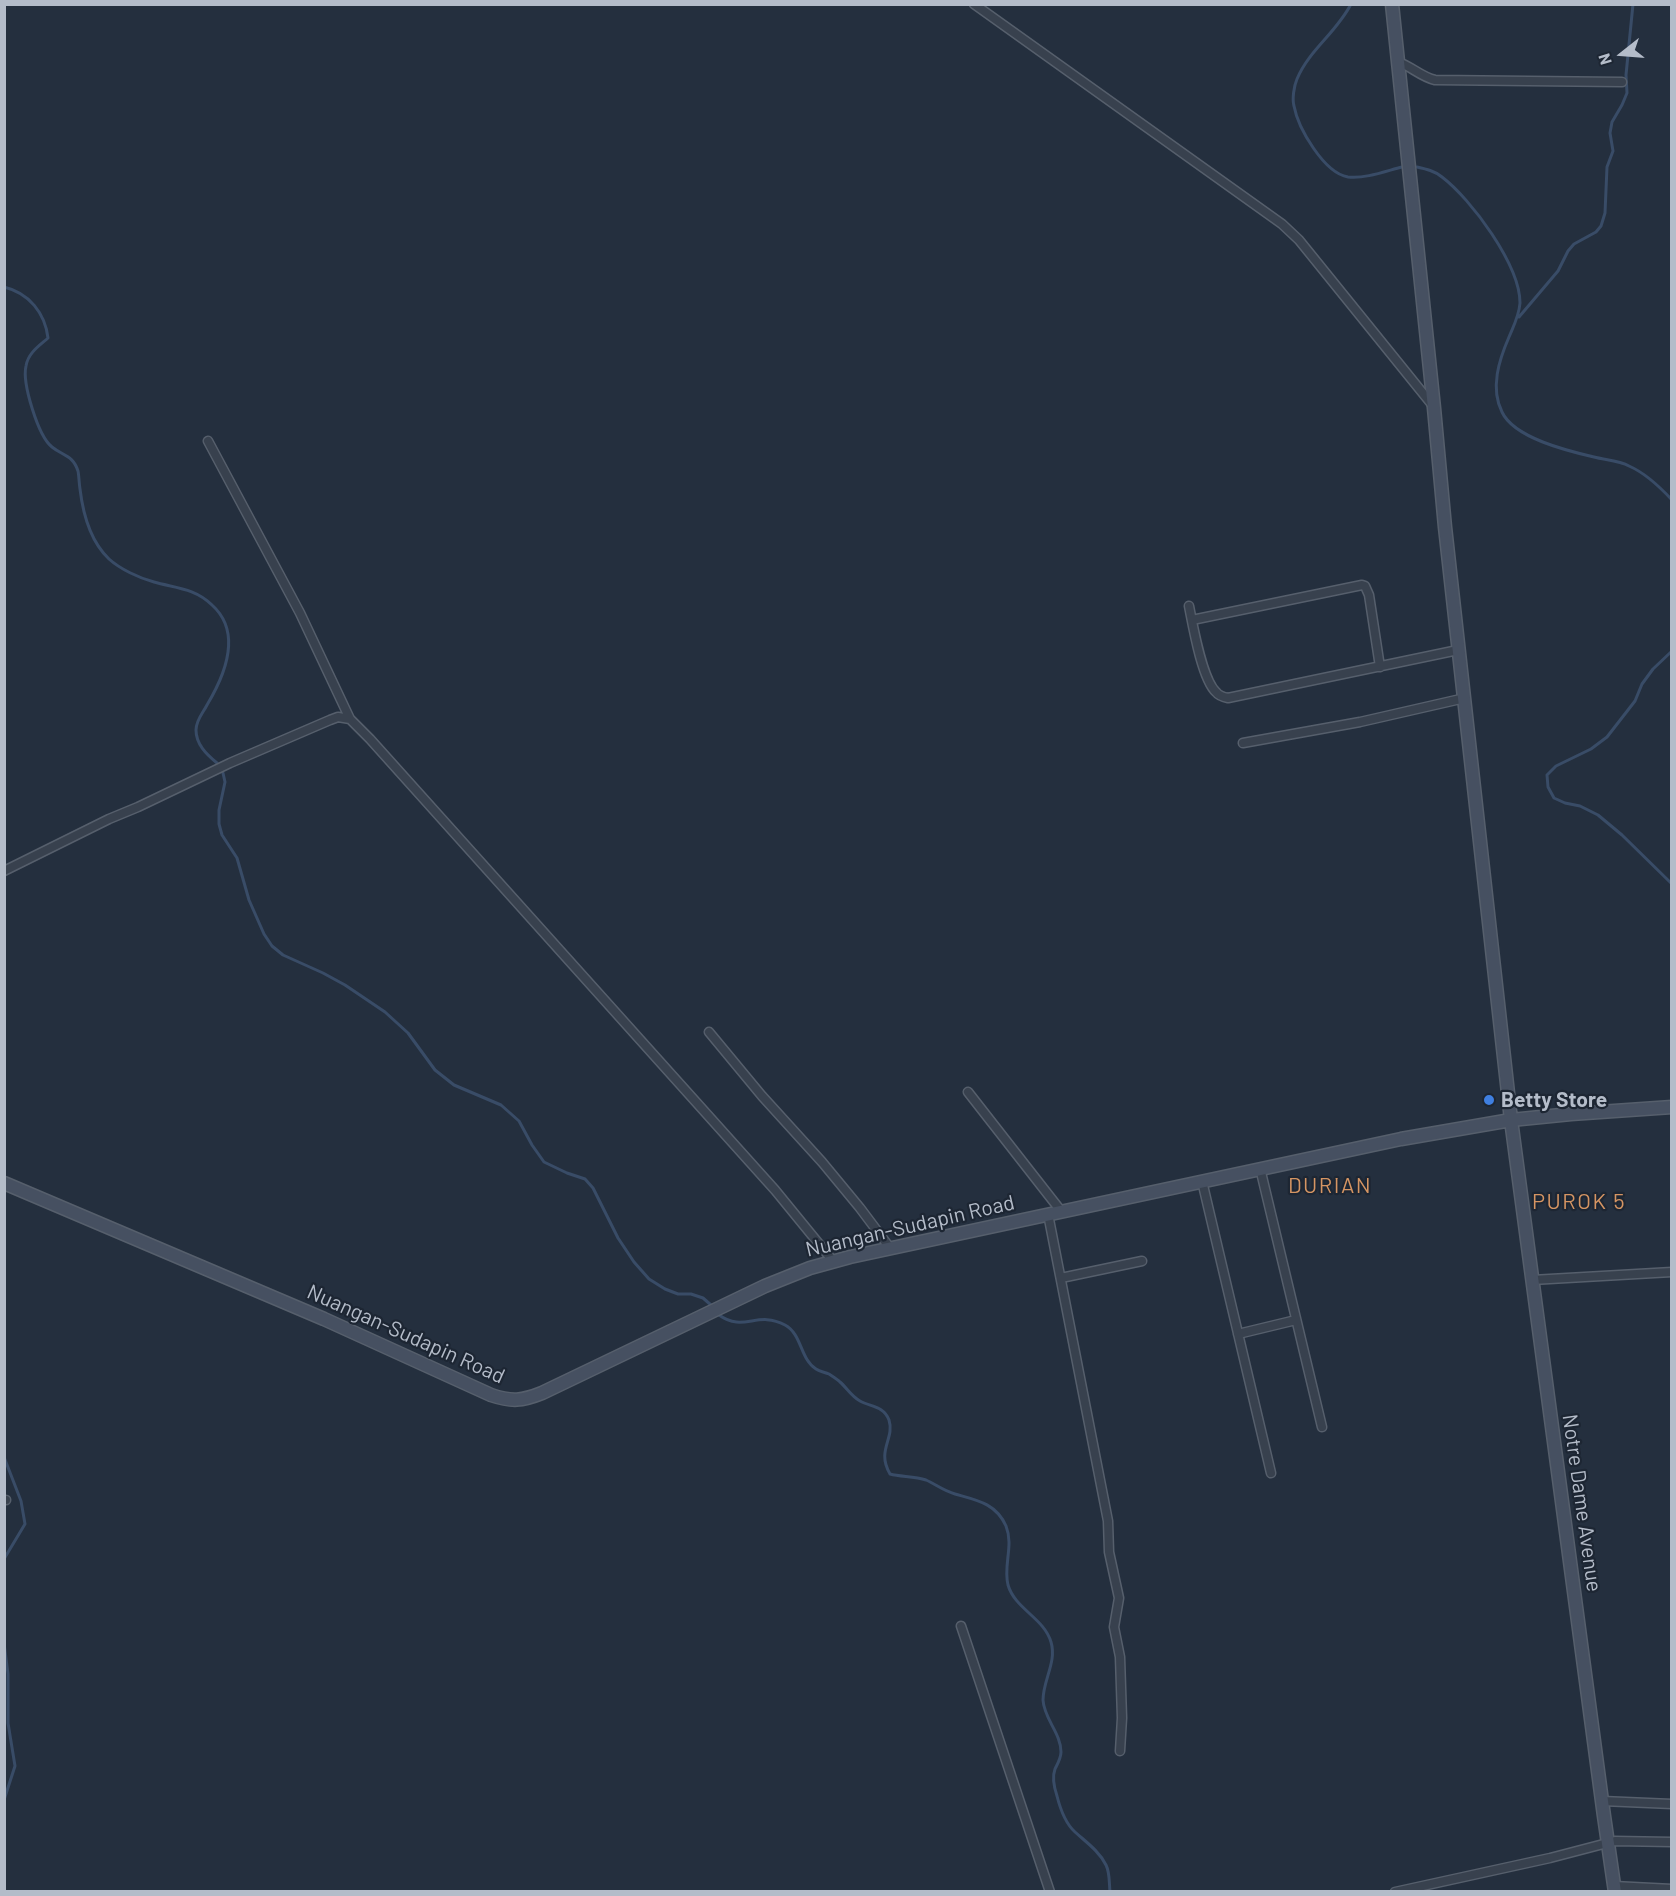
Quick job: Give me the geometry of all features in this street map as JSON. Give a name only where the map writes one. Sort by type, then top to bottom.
[{"type":"street","points":[[974,4],[1282,224],[1299,240],[1434,408]]},
{"type":"street","name":"Notre Dame Avenue","points":[[1392,4],[1458,650],[1511,1120],[1615,1889]]},
{"type":"street","points":[[1398,62],[1409,65],[1425,77],[1435,80],[1622,82]]},
{"type":"street","points":[[207,441],[300,613],[350,719],[775,1190],[833,1261]]},
{"type":"street","points":[[1192,620],[1362,585],[1365,586],[1369,595],[1380,667]]},
{"type":"street","points":[[1189,606],[1207,679],[1214,691],[1228,698],[1458,650]]},
{"type":"street","points":[[1243,743],[1360,722],[1465,698]]},
{"type":"street","points":[[4,871],[70,837],[160,798],[230,763],[338,717],[350,719]]},
{"type":"street","points":[[709,1032],[762,1096],[822,1162],[890,1248]]},
{"type":"street","points":[[968,1092],[1061,1211]]},
{"type":"street","name":"Nuangan-Sudapin Road","points":[[4,1183],[294,1306],[491,1395],[506,1400],[518,1400],[542,1393],[765,1286],[833,1261],[1401,1139],[1511,1120],[1671,1107]]},
{"type":"street","points":[[1260,1168],[1322,1426]]},
{"type":"street","points":[[1202,1181],[1270,1473]]},
{"type":"street","points":[[1048,1214],[1108,1521],[1109,1551],[1119,1598],[1114,1627],[1120,1658],[1122,1718],[1120,1751]]},
{"type":"street","points":[[1061,1278],[1142,1261]]},
{"type":"street","points":[[1532,1280],[1671,1272]]},
{"type":"street","points":[[1238,1334],[1296,1320]]},
{"type":"street","points":[[961,1626],[1050,1892]]},
{"type":"street","points":[[1602,1801],[1671,1804]]},
{"type":"street","points":[[1395,1892],[1618,1841],[1671,1842]]},
{"type":"street","points":[[1615,1889],[1665,1890]]},
{"type":"waterway","points":[[1351,4],[1309,59],[1297,79],[1293,100],[1296,115],[1321,159],[1339,174],[1361,177],[1402,167]]},
{"type":"waterway","points":[[1519,317],[1558,271],[1574,244],[1596,232],[1601,226],[1605,213],[1607,167],[1613,151],[1610,133],[1612,122],[1627,93],[1626,75],[1633,4]]},
{"type":"waterway","points":[[1417,167],[1430,170],[1454,187],[1492,234],[1512,270],[1520,303],[1502,355],[1496,384],[1498,403],[1508,421],[1543,442],[1625,464],[1646,476],[1672,500]]},
{"type":"waterway","points":[[4,287],[28,299],[43,320],[48,338],[31,354],[26,366],[29,396],[41,432],[47,441],[76,466],[85,517],[92,536],[102,552],[113,563],[136,576],[199,595],[212,605],[227,628],[229,641],[225,668],[196,726],[202,748],[217,763]]},
{"type":"waterway","points":[[1672,651],[1653,669],[1642,684],[1635,701],[1607,737],[1591,749],[1556,766],[1547,775],[1548,787],[1554,798],[1580,806],[1598,815],[1672,884]]},
{"type":"waterway","points":[[223,773],[225,782],[219,810],[222,835],[237,858],[249,900],[272,946],[283,955],[345,985],[385,1012],[408,1033],[435,1070],[454,1085],[501,1105],[519,1121],[544,1162],[585,1179],[593,1188],[618,1238],[649,1279],[678,1294],[691,1294],[703,1298],[711,1305]]},
{"type":"waterway","points":[[719,1315],[736,1322],[775,1321],[791,1329],[811,1365],[836,1379],[857,1399],[881,1409],[887,1415],[890,1433],[885,1458],[890,1474],[926,1480],[951,1493],[985,1504],[1002,1518],[1009,1541],[1008,1585],[1017,1601],[1042,1626],[1051,1642],[1052,1657],[1043,1700],[1060,1745],[1061,1752],[1054,1775],[1058,1801],[1068,1824],[1096,1851],[1106,1865],[1110,1892]]},
{"type":"waterway","points":[[4,1457],[21,1501],[25,1524],[4,1559]]},
{"type":"waterway","points":[[4,1643],[8,1674],[8,1723],[15,1766],[4,1800]]},
{"type":"place","name":"Betty Store","points":[[1489,1100]]},
{"type":"district","name":"DURIAN","points":[[1330,1186]]},
{"type":"district","name":"PUROK 5","points":[[1579,1202]]}]
